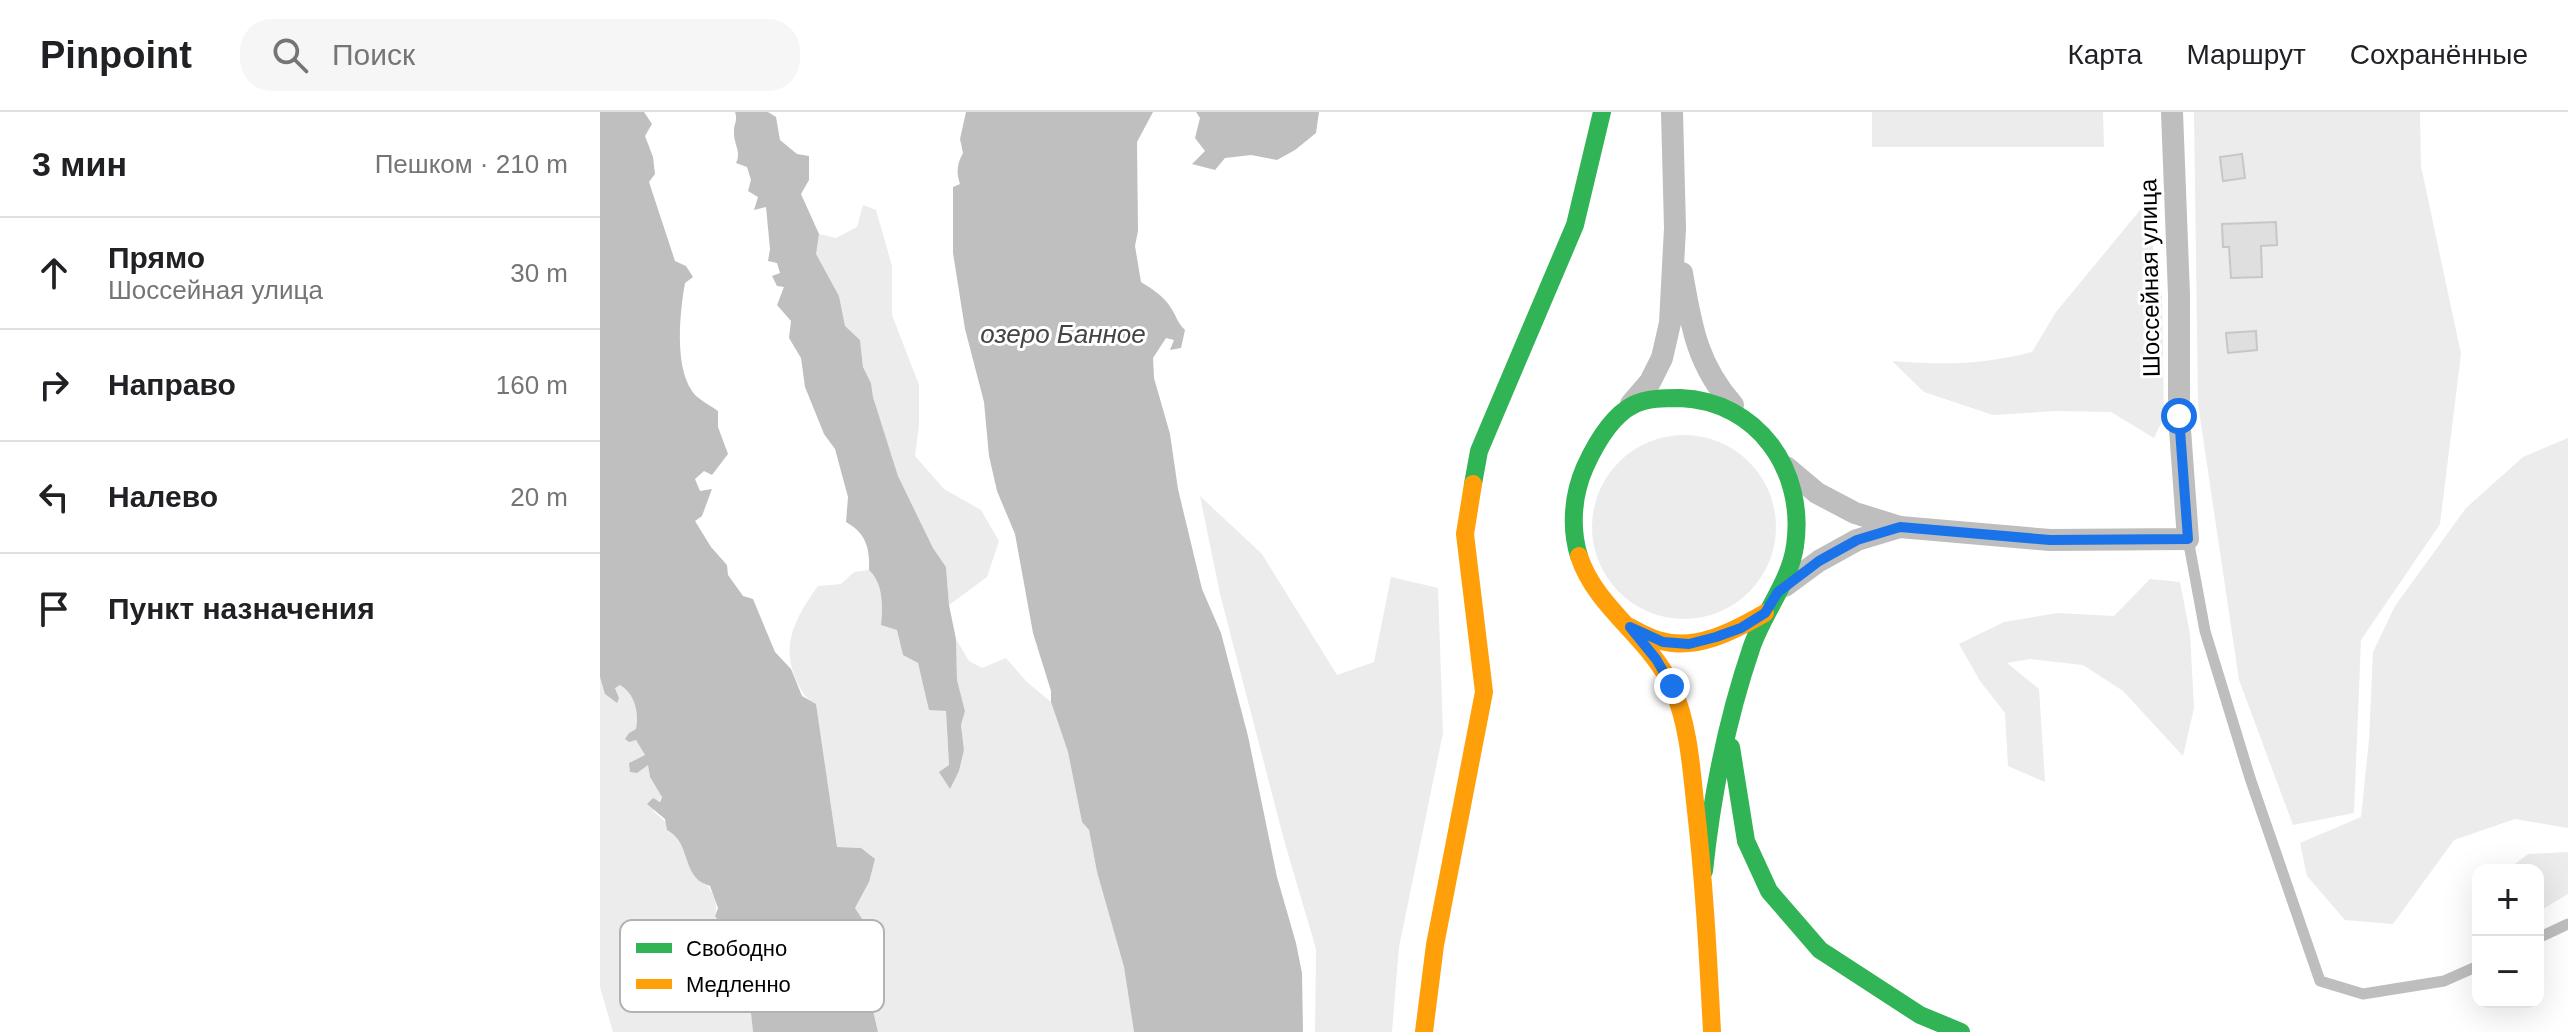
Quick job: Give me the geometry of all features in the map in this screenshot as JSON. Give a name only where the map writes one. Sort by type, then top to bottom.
[{"type":"main road","points":[[1424,1032],[1435,945],[1484,692],[1465,534],[1479,451],[1575,225],[1602,112]]},
{"type":"main road","points":[[1704,871],[1714,789],[1728,730],[1765,613],[1791,563],[1796,529],[1785,467],[1770,440],[1743,416],[1711,401],[1676,396],[1631,405],[1607,426],[1586,459],[1575,499],[1576,543],[1584,572],[1606,605],[1630,627],[1656,659],[1672,686],[1681,715],[1689,752],[1704,871],[1712,1032]]},
{"type":"main road","points":[[1630,627],[1663,642],[1689,644],[1741,628],[1765,613]]},
{"type":"main road","points":[[1728,730],[1746,841],[1769,891],[1820,950],[1920,1015],[1961,1032]]},
{"type":"street","points":[[1631,405],[1650,382],[1662,358],[1670,323],[1675,228],[1672,112]]},
{"type":"street","name":"Шоссейная улица","points":[[2172,112],[2179,295],[2179,416],[2188,539]]},
{"type":"street","points":[[1675,228],[1692,333],[1705,367],[1717,387],[1743,416]]},
{"type":"street","points":[[1785,467],[1817,493],[1842,507],[1900,527],[2050,540],[2188,539]]},
{"type":"street","points":[[1778,592],[1819,561],[1857,540],[1900,527]]},
{"type":"lane","points":[[2188,539],[2209,645],[2250,778],[2320,981],[2363,994],[2444,981],[2472,969]]},
{"type":"lane","points":[[2542,936],[2568,924]]},
{"type":"shaded area","points":[[1872,112],[2103,112],[2104,147],[1872,147]]},
{"type":"shaded area","points":[[2194,112],[2420,112],[2421,166],[2461,354],[2440,524],[2361,640],[2354,813],[2293,825],[2239,680],[2198,404]]},
{"type":"shaded area","points":[[2145,204],[2162,297],[2164,417],[2154,438],[2111,412],[1993,415],[1924,392],[1892,361],[1963,363],[2032,352],[2056,312]]},
{"type":"shaded area","points":[[863,205],[876,210],[892,266],[892,315],[919,385],[915,456],[944,489],[981,510],[999,541],[987,577],[949,605],[946,567],[933,548],[898,476],[871,383],[863,367],[860,340],[845,326],[839,296],[815,253],[819,234],[836,238],[857,227]]},
{"type":"shaded area","points":[[1684,435],[1702,436],[1719,442],[1749,462],[1769,492],[1775,509],[1775,545],[1769,562],[1749,592],[1719,612],[1702,618],[1684,619],[1666,618],[1649,612],[1619,592],[1599,562],[1593,545],[1592,527],[1593,509],[1599,492],[1619,462],[1649,442],[1666,436]]},
{"type":"shaded area","points":[[2568,438],[2568,828],[2515,819],[2454,840],[2393,924],[2345,920],[2307,876],[2300,843],[2361,817],[2373,652],[2395,606],[2466,508],[2523,457]]},
{"type":"shaded area","points":[[1200,496],[1262,554],[1337,675],[1374,662],[1391,577],[1438,588],[1443,733],[1399,947],[1392,1032],[1315,1032],[1316,949],[1284,840],[1220,594]]},
{"type":"shaded area","points":[[869,570],[874,575],[882,602],[881,624],[898,630],[903,655],[918,663],[923,682],[946,711],[950,788],[959,771],[964,750],[961,725],[965,711],[957,680],[956,639],[969,661],[982,668],[1006,658],[1027,682],[1051,702],[1068,752],[1082,822],[1089,830],[1097,872],[1124,967],[1134,1032],[878,1032],[873,1012],[884,1012],[884,920],[863,920],[855,908],[869,882],[861,848],[837,847],[816,705],[798,684],[790,651],[794,628],[818,586],[841,584],[854,572]]},
{"type":"shaded area","points":[[2150,579],[2180,582],[2190,634],[2194,708],[2183,756],[2123,691],[2083,665],[2030,659],[2007,663],[2039,689],[2045,782],[2008,766],[2005,713],[1980,681],[1959,644],[2004,622],[2057,613],[2114,616]]},
{"type":"shaded area","points":[[600,677],[616,702],[619,698],[615,687],[620,685],[632,699],[637,723],[636,729],[629,733],[645,755],[629,763],[648,764],[650,777],[662,796],[653,811],[676,835],[689,862],[712,893],[718,920],[620,920],[620,1012],[751,1012],[753,1032],[613,1032],[600,987]]},
{"type":"shaded area","points":[[2568,852],[2568,894],[2544,908],[2544,864],[2515,864],[2528,854]]},
{"type":"water","points":[[600,112],[644,112],[652,124],[645,136],[655,174],[649,182],[675,261],[686,266],[693,277],[685,283],[681,308],[681,353],[686,380],[694,394],[718,411],[718,427],[728,454],[712,475],[704,471],[695,479],[700,491],[712,489],[702,516],[695,521],[727,565],[728,575],[743,596],[753,599],[775,652],[791,669],[802,696],[816,704],[837,847],[861,848],[875,859],[869,882],[855,908],[863,920],[718,920],[715,916],[718,908],[710,886],[693,874],[679,840],[667,830],[665,819],[647,804],[653,798],[660,802],[662,797],[650,777],[648,765],[637,773],[630,772],[629,763],[645,755],[636,740],[629,742],[625,739],[636,729],[637,716],[632,698],[620,685],[615,688],[619,698],[617,703],[605,694],[600,677]]},
{"type":"water","points":[[735,112],[768,112],[776,117],[780,140],[797,154],[809,156],[809,180],[801,194],[819,234],[816,254],[839,296],[845,326],[860,340],[863,367],[871,383],[898,476],[933,548],[946,567],[956,639],[957,680],[965,711],[961,725],[964,750],[950,789],[939,772],[949,765],[946,711],[929,710],[918,663],[903,655],[897,630],[881,625],[881,595],[877,581],[869,570],[867,548],[858,531],[846,522],[848,497],[835,449],[824,434],[805,387],[801,358],[789,338],[791,321],[777,305],[784,287],[777,286],[772,276],[780,273],[777,263],[768,261],[770,249],[766,207],[754,210],[758,197],[748,191],[751,180],[747,167],[736,163]]},
{"type":"water","name":"озеро Банное","points":[[966,112],[1153,112],[1137,142],[1138,231],[1135,246],[1141,282],[1165,300],[1185,330],[1181,348],[1170,350],[1174,340],[1166,338],[1153,358],[1154,378],[1170,434],[1178,489],[1202,589],[1221,633],[1248,736],[1277,877],[1296,943],[1302,973],[1303,1032],[1134,1032],[1124,967],[1097,872],[1089,830],[1082,822],[1068,752],[1033,633],[1015,534],[997,491],[989,456],[984,402],[965,329],[953,253],[953,187],[960,184],[958,168],[963,153],[960,139]]},
{"type":"water","points":[[1196,112],[1319,112],[1316,133],[1295,150],[1277,160],[1251,155],[1225,158],[1215,170],[1192,164],[1205,151],[1195,138],[1200,118]]},
{"type":"water","points":[[751,1012],[873,1012],[878,1032],[753,1032]]},
{"type":"building","points":[[2242,154],[2245,178],[2223,181],[2220,157]]},
{"type":"building","points":[[2276,222],[2277,245],[2261,246],[2262,277],[2231,278],[2229,247],[2223,247],[2222,224]]},
{"type":"building","points":[[2256,331],[2257,350],[2228,353],[2226,333]]},
{"type":"traffic: fast","points":[[1473,484],[1479,451],[1575,225],[1602,112]]},
{"type":"traffic: fast","points":[[1579,556],[1574,522],[1575,499],[1581,477],[1604,432],[1633,405],[1662,398],[1708,402],[1754,426],[1771,445],[1784,467],[1793,492],[1795,546],[1788,572],[1757,633],[1735,701],[1716,785],[1704,871]]},
{"type":"traffic: fast","points":[[1731,747],[1746,841],[1769,891],[1820,950],[1920,1015],[1961,1032]]},
{"type":"traffic: slow","points":[[1424,1032],[1435,945],[1484,692],[1465,534],[1473,484]]},
{"type":"traffic: slow","points":[[1579,556],[1598,592],[1663,671],[1682,716],[1701,859],[1712,1032]]},
{"type":"traffic: slow","points":[[1630,627],[1658,640],[1686,643],[1714,638],[1765,613]]},
{"type":"route","points":[[1672,686],[1656,659],[1630,627],[1663,642],[1689,644],[1741,628],[1765,613],[1778,592],[1819,561],[1857,540],[1900,527],[2050,540],[2188,539],[2179,416]]}]
